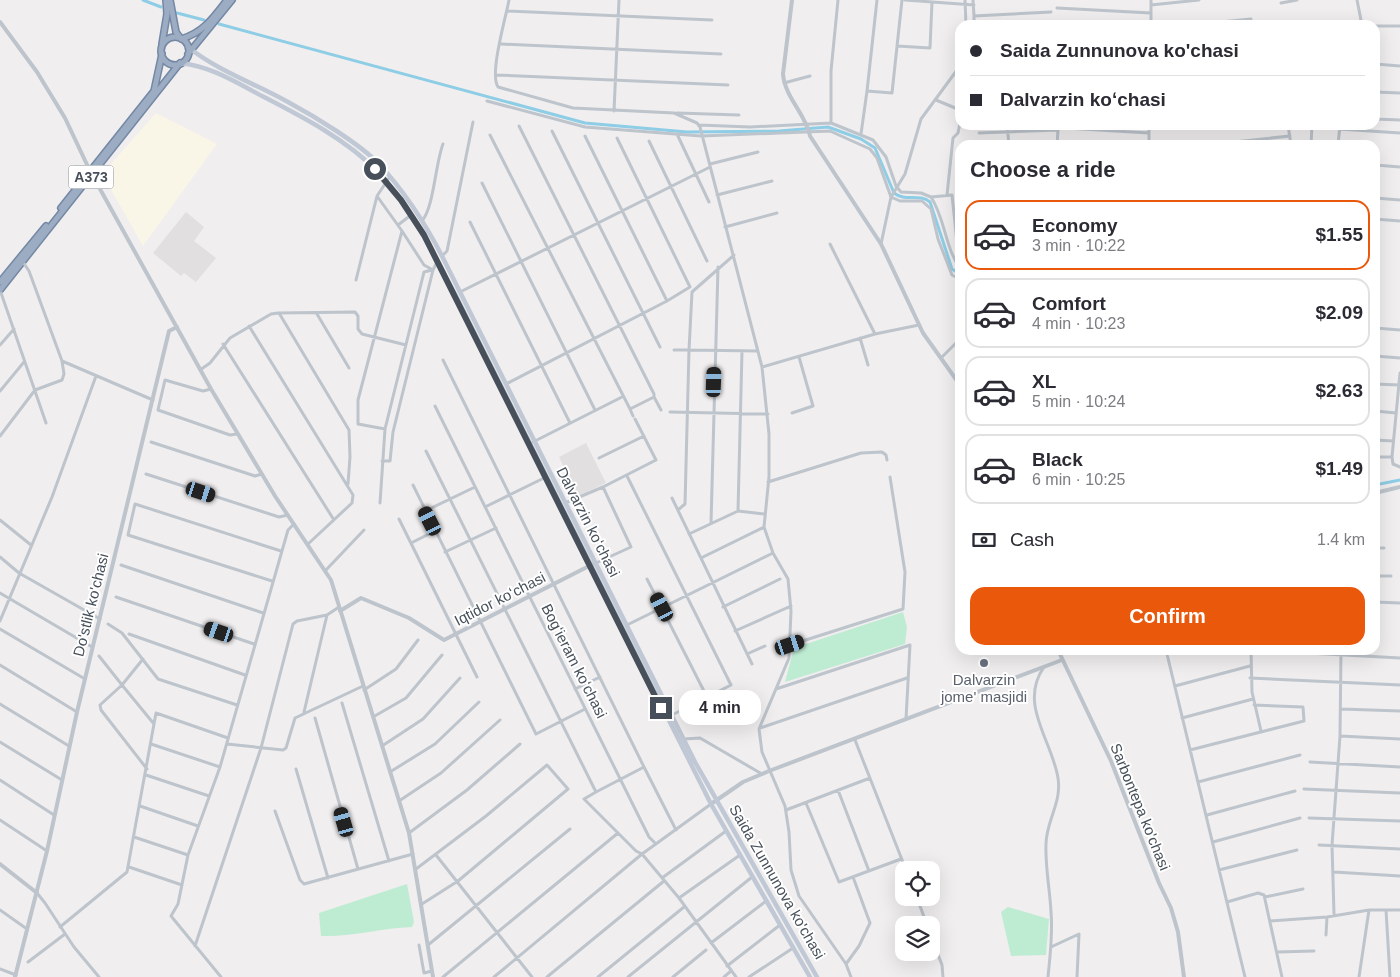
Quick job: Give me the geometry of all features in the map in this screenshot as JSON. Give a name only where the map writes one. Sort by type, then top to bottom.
[{"type":"highway","name":"A373","points":[[0,290],[154,91],[158,81],[162,54],[167,14],[166,0]]},
{"type":"highway","points":[[170,0],[174,26],[189,51],[232,0]]},
{"type":"highway","points":[[162,48],[168,39],[181,39],[205,27],[226,0]]},
{"type":"highway","points":[[174,26],[182,33],[194,34]]},
{"type":"highway","name":"A373","points":[[0,282],[92,172],[189,51]]},
{"type":"highway","points":[[162,54],[170,64],[180,63]]},
{"type":"main road","points":[[189,51],[207,62],[289,102],[361,149],[379,165],[424,235],[438,262]]},
{"type":"main road","points":[[180,63],[206,68],[278,104],[342,144],[388,180],[422,221],[442,256]]},
{"type":"main road","points":[[375,169],[379,165]]},
{"type":"main road","points":[[424,235],[428,231]]},
{"type":"main road","name":"Dalvarzin koʻchasi","points":[[442,256],[505,384],[546,476],[593,564]]},
{"type":"main road","name":"Dalvarzin koʻchasi","points":[[438,262],[565,503],[610,600],[711,804]]},
{"type":"main road","name":"Dalvarzin koʻchasi","points":[[610,600],[627,625],[715,799]]},
{"type":"main road","name":"Saida Zunnunova ko'chasi","points":[[715,799],[817,977]]},
{"type":"main road","name":"Saida Zunnunova ko'chasi","points":[[711,804],[810,977]]},
{"type":"street","points":[[509,0],[495,83],[498,87],[573,108],[739,115]]},
{"type":"street","points":[[614,110],[618,0]]},
{"type":"street","points":[[792,0],[784,66],[784,84],[810,133],[881,244],[919,324],[955,377]]},
{"type":"street","points":[[831,122],[830,71],[838,0]]},
{"type":"street","points":[[861,134],[877,0]]},
{"type":"street","points":[[867,91],[892,94],[903,0],[974,2],[974,20]]},
{"type":"street","points":[[1150,20],[1151,0]]},
{"type":"street","points":[[1151,5],[1199,0]]},
{"type":"street","points":[[1281,3],[1297,0]]},
{"type":"street","points":[[1358,0],[1361,20]]},
{"type":"street","points":[[898,46],[930,48],[932,2]]},
{"type":"street","points":[[965,2],[966,20]]},
{"type":"street","points":[[1057,8],[1151,13]]},
{"type":"street","points":[[507,11],[712,20]]},
{"type":"street","points":[[974,16],[1051,12]]},
{"type":"street","points":[[1241,20],[1251,19]]},
{"type":"street","points":[[0,22],[37,72],[65,118],[92,172],[200,370],[237,434],[331,580],[409,833],[433,977]]},
{"type":"street","points":[[1380,26],[1400,26]]},
{"type":"street","points":[[501,44],[721,54]]},
{"type":"street","points":[[1380,64],[1400,66]]},
{"type":"street","points":[[881,244],[891,196],[905,174],[921,119],[955,73]]},
{"type":"street","points":[[496,76],[728,85]]},
{"type":"street","points":[[784,84],[810,76]]},
{"type":"street","points":[[1380,92],[1400,94]]},
{"type":"street","points":[[936,100],[955,108]]},
{"type":"street","points":[[487,101],[585,127],[701,135],[830,131],[867,146],[877,158],[891,196],[900,201],[922,201],[927,204],[931,209],[938,239],[952,275],[955,276]]},
{"type":"street","points":[[674,113],[699,126],[750,127],[807,125],[831,122],[861,134],[879,147],[886,157],[896,186],[901,192],[921,193],[932,197],[952,195],[955,224]]},
{"type":"street","points":[[1380,119],[1400,120]]},
{"type":"street","points":[[442,256],[447,251],[473,122]]},
{"type":"street","points":[[519,126],[661,410]]},
{"type":"street","points":[[699,126],[762,367],[768,414],[768,482],[764,527],[773,553],[788,579],[791,606],[789,658],[759,728],[762,752],[786,810],[791,870],[799,896],[846,964],[851,977]]},
{"type":"street","points":[[947,195],[953,138],[959,130]]},
{"type":"street","points":[[979,133],[1058,130]]},
{"type":"street","points":[[1098,130],[1149,133],[1149,140]]},
{"type":"street","points":[[1289,130],[1290,140]]},
{"type":"street","points":[[1370,130],[1400,133]]},
{"type":"street","points":[[552,131],[660,347]]},
{"type":"street","points":[[1008,132],[1008,140]]},
{"type":"street","points":[[677,134],[694,174],[709,202]]},
{"type":"street","points":[[490,135],[622,397],[656,460],[627,476],[565,503]]},
{"type":"street","points":[[585,136],[667,302]]},
{"type":"street","points":[[1252,140],[1290,136]]},
{"type":"street","points":[[505,384],[592,338],[667,302],[690,287],[617,138]]},
{"type":"street","points":[[649,141],[707,261]]},
{"type":"street","points":[[422,221],[428,210],[437,161],[443,144]]},
{"type":"street","points":[[460,292],[710,165],[758,152]]},
{"type":"street","points":[[1380,165],[1400,167]]},
{"type":"street","points":[[356,280],[377,196],[388,180]]},
{"type":"street","points":[[717,195],[772,182]]},
{"type":"street","points":[[482,183],[595,410]]},
{"type":"street","points":[[377,196],[424,265],[433,270]]},
{"type":"street","points":[[932,197],[938,208],[942,226],[955,258]]},
{"type":"street","points":[[1380,198],[1400,200]]},
{"type":"street","points":[[725,227],[777,213]]},
{"type":"street","points":[[398,225],[411,215]]},
{"type":"street","points":[[1380,219],[1400,221]]},
{"type":"street","points":[[470,222],[570,423]]},
{"type":"street","points":[[385,429],[357,422],[358,400],[402,231]]},
{"type":"street","points":[[830,244],[875,334]]},
{"type":"street","points":[[678,510],[685,504],[692,292],[718,267],[734,255]]},
{"type":"street","points":[[0,436],[35,390],[62,380],[64,374],[62,361],[29,271],[22,262]]},
{"type":"street","points":[[382,461],[390,461],[393,432],[433,270],[438,262]]},
{"type":"street","points":[[712,523],[718,267]]},
{"type":"street","points":[[380,503],[385,429],[424,272],[433,270]]},
{"type":"street","points":[[0,290],[46,423]]},
{"type":"street","points":[[200,370],[210,363],[223,344],[270,314],[278,313],[355,312],[358,316],[359,332],[406,345]]},
{"type":"street","points":[[278,313],[349,430],[348,484]]},
{"type":"street","points":[[317,313],[349,368]]},
{"type":"street","points":[[762,367],[860,338],[919,324]]},
{"type":"street","points":[[249,326],[348,484],[353,499],[308,544]]},
{"type":"street","name":"Do'stlik ko'chasi","points":[[15,976],[37,893],[92,647],[154,400],[169,331],[178,327]]},
{"type":"street","points":[[1380,328],[1400,330]]},
{"type":"street","points":[[0,346],[14,329]]},
{"type":"street","points":[[860,338],[868,366]]},
{"type":"street","points":[[223,344],[334,520]]},
{"type":"street","points":[[942,358],[955,344]]},
{"type":"street","points":[[674,350],[758,351]]},
{"type":"street","points":[[738,511],[742,351]]},
{"type":"street","points":[[1380,356],[1400,358]]},
{"type":"street","points":[[792,413],[813,406],[799,357]]},
{"type":"street","points":[[443,360],[676,830]]},
{"type":"street","points":[[62,361],[154,400]]},
{"type":"street","points":[[0,391],[24,362]]},
{"type":"street","points":[[1400,373],[1392,457],[1393,464],[1400,467]]},
{"type":"street","points":[[0,621],[52,497],[96,376]]},
{"type":"street","points":[[211,389],[203,391],[165,380],[158,410],[230,435],[237,434]]},
{"type":"street","points":[[1380,384],[1399,386]]},
{"type":"street","points":[[630,409],[654,396]]},
{"type":"street","points":[[533,442],[622,397]]},
{"type":"street","name":"Bogʻieram koʻchasi","points":[[435,406],[649,837],[656,844]]},
{"type":"street","points":[[1380,411],[1396,413]]},
{"type":"street","points":[[670,412],[768,414]]},
{"type":"street","points":[[599,458],[644,436]]},
{"type":"street","points":[[1380,440],[1393,441]]},
{"type":"street","points":[[151,442],[255,476],[262,474]]},
{"type":"street","points":[[426,451],[596,792]]},
{"type":"street","points":[[768,482],[861,453],[882,452],[886,455],[887,460]]},
{"type":"street","points":[[1380,457],[1392,457]]},
{"type":"street","points":[[146,474],[279,517],[288,515]]},
{"type":"street","points":[[485,507],[546,476]]},
{"type":"street","points":[[627,476],[731,685],[672,715]]},
{"type":"street","points":[[790,645],[903,609],[905,572],[890,477]]},
{"type":"street","points":[[412,485],[536,734],[585,709]]},
{"type":"street","points":[[425,511],[475,487]]},
{"type":"street","points":[[593,564],[631,548],[603,487]]},
{"type":"street","points":[[1380,492],[1400,487]]},
{"type":"street","points":[[672,498],[752,664]]},
{"type":"street","points":[[128,535],[135,504],[281,551]]},
{"type":"street","points":[[689,534],[738,511],[765,514]]},
{"type":"street","points":[[399,519],[477,677]]},
{"type":"street","points":[[0,520],[31,545]]},
{"type":"street","points":[[221,977],[171,917],[178,904],[188,855],[227,744],[245,674],[281,551],[288,530],[294,524]]},
{"type":"street","points":[[701,558],[764,527]]},
{"type":"street","points":[[445,552],[496,528]]},
{"type":"street","points":[[326,570],[364,530]]},
{"type":"street","points":[[411,543],[435,531]]},
{"type":"street","points":[[121,533],[272,582]]},
{"type":"street","points":[[627,625],[773,553]]},
{"type":"street","points":[[0,557],[19,573],[100,618]]},
{"type":"street","name":"Iqtidor koʻchasi","points":[[340,609],[361,598],[409,618],[442,639],[530,598],[593,564]]},
{"type":"street","points":[[121,565],[263,614]]},
{"type":"street","points":[[1380,576],[1391,576]]},
{"type":"street","points":[[647,579],[707,697]]},
{"type":"street","points":[[723,607],[780,579]]},
{"type":"street","points":[[0,593],[8,600],[92,647]]},
{"type":"street","points":[[116,598],[254,644]]},
{"type":"street","points":[[1380,602],[1400,603]]},
{"type":"street","points":[[735,630],[791,606]]},
{"type":"street","points":[[195,946],[261,748],[293,624],[297,621],[327,615],[340,609]]},
{"type":"street","points":[[304,712],[327,615]]},
{"type":"street","points":[[108,624],[122,633],[158,679],[237,705]]},
{"type":"street","points":[[0,629],[85,679]]},
{"type":"street","points":[[129,634],[245,674]]},
{"type":"street","points":[[227,744],[283,750],[286,748],[295,718],[304,712],[364,688],[396,670],[418,640]]},
{"type":"street","points":[[776,689],[909,644],[906,718]]},
{"type":"street","points":[[747,654],[765,646]]},
{"type":"street","points":[[373,718],[406,698],[442,655]]},
{"type":"street","name":"Sarbontepa ko'chasi","points":[[1060,655],[1111,761],[1159,883],[1172,908],[1178,932],[1184,977]]},
{"type":"street","points":[[1167,655],[1245,977]]},
{"type":"street","points":[[1251,655],[1250,678],[1254,705],[1261,731]]},
{"type":"street","points":[[1334,914],[1332,845],[1340,736],[1341,655]]},
{"type":"street","points":[[1370,655],[1400,658]]},
{"type":"street","points":[[99,656],[154,724]]},
{"type":"street","points":[[143,659],[100,708],[147,769]]},
{"type":"street","points":[[494,977],[642,854],[711,804],[715,799],[743,782],[855,740],[906,718],[1062,660]]},
{"type":"street","points":[[0,665],[77,712]]},
{"type":"street","points":[[1045,666],[1036,679],[1034,689],[1037,718],[1053,759],[1059,792],[1046,844],[1047,889],[1051,911],[1048,977]]},
{"type":"street","points":[[1175,686],[1250,666]]},
{"type":"street","points":[[575,689],[600,677]]},
{"type":"street","points":[[381,746],[423,719],[460,678]]},
{"type":"street","points":[[759,728],[907,678]]},
{"type":"street","points":[[1250,678],[1400,685]]},
{"type":"street","points":[[1182,718],[1253,699]]},
{"type":"street","points":[[389,773],[435,744],[479,702]]},
{"type":"street","points":[[342,703],[389,861]]},
{"type":"street","points":[[0,704],[70,746]]},
{"type":"street","points":[[1190,750],[1304,721],[1303,707],[1254,705]]},
{"type":"street","points":[[1341,709],[1400,711]]},
{"type":"street","points":[[60,927],[123,876],[129,867],[157,713],[228,738]]},
{"type":"street","points":[[315,718],[358,870]]},
{"type":"street","points":[[399,801],[441,773],[500,720]]},
{"type":"street","points":[[1340,736],[1400,739]]},
{"type":"street","points":[[684,739],[700,738],[762,774]]},
{"type":"street","points":[[806,802],[839,882],[901,859],[855,740]]},
{"type":"street","points":[[0,742],[62,780]]},
{"type":"street","points":[[151,744],[220,767]]},
{"type":"street","points":[[409,833],[467,790],[520,744]]},
{"type":"street","points":[[1198,782],[1300,755]]},
{"type":"street","points":[[1310,762],[1400,767]]},
{"type":"street","points":[[416,869],[547,765],[568,789],[458,881],[422,904]]},
{"type":"street","points":[[644,767],[584,799],[642,854],[679,898],[736,977]]},
{"type":"street","points":[[296,769],[328,878]]},
{"type":"street","points":[[146,776],[209,796]]},
{"type":"street","points":[[786,810],[870,778]]},
{"type":"street","points":[[0,780],[54,815]]},
{"type":"street","points":[[1304,789],[1400,793]]},
{"type":"street","points":[[838,790],[869,871]]},
{"type":"street","points":[[1207,815],[1294,791]]},
{"type":"street","points":[[140,806],[198,826]]},
{"type":"street","points":[[275,811],[300,880],[307,884],[413,854]]},
{"type":"street","points":[[1309,818],[1333,817],[1400,821]]},
{"type":"street","points":[[1213,842],[1300,818]]},
{"type":"street","points":[[0,820],[47,850]]},
{"type":"street","points":[[428,945],[570,830]]},
{"type":"street","points":[[547,977],[663,879],[726,831]]},
{"type":"street","points":[[443,977],[618,833]]},
{"type":"street","points":[[134,837],[188,855]]},
{"type":"street","points":[[1319,845],[1400,849]]},
{"type":"street","points":[[1219,870],[1297,850]]},
{"type":"street","points":[[436,855],[532,977]]},
{"type":"street","points":[[679,898],[740,855]]},
{"type":"street","points":[[0,864],[46,902],[60,927],[99,977]]},
{"type":"street","points":[[129,867],[183,885]]},
{"type":"street","points":[[1334,872],[1400,876]]},
{"type":"street","points":[[628,977],[752,877]]},
{"type":"street","points":[[846,964],[859,946],[870,923],[853,877]]},
{"type":"street","points":[[1265,897],[1303,889]]},
{"type":"street","points":[[1227,902],[1261,893],[1265,897],[1282,977]]},
{"type":"street","points":[[711,943],[766,901]]},
{"type":"street","points":[[598,977],[684,907]]},
{"type":"street","points":[[0,910],[27,929]]},
{"type":"street","points":[[1359,977],[1369,910]]},
{"type":"street","points":[[1270,921],[1327,917],[1334,914],[1369,910],[1400,910]]},
{"type":"street","points":[[1386,910],[1390,977]]},
{"type":"street","points":[[1326,935],[1327,917]]},
{"type":"street","points":[[727,966],[780,925]]},
{"type":"street","points":[[28,962],[65,934]]},
{"type":"street","points":[[1050,947],[1079,934],[1077,977]]},
{"type":"street","points":[[419,945],[424,975],[432,971]]},
{"type":"street","points":[[749,977],[793,948]]},
{"type":"street","points":[[673,977],[706,950]]},
{"type":"street","points":[[1277,952],[1314,951]]},
{"type":"street","points":[[940,959],[943,977]]},
{"type":"street","points":[[0,970],[15,976]]},
{"type":"street","points":[[724,977],[731,971]]},
{"type":"shaded area","points":[[156,113],[217,144],[143,246],[102,174]]},
{"type":"shaded area","points":[[186,212],[204,227],[194,241],[216,258],[196,282],[184,273],[181,276],[153,253]]},
{"type":"shaded area","points":[[586,443],[606,483],[578,496],[559,457]]},
{"type":"green space","points":[[903,612],[907,627],[905,644],[785,682],[794,648]]},
{"type":"green space","points":[[407,884],[414,922],[412,927],[321,936],[319,913]]},
{"type":"green space","points":[[1008,907],[1049,919],[1046,955],[1011,956],[1001,912]]},
{"type":"waterway","points":[[143,0],[161,7]]},
{"type":"waterway","points":[[177,13],[204,20]]},
{"type":"waterway","points":[[219,24],[585,123],[687,132],[779,131],[828,127],[861,139],[875,148],[894,193],[898,196],[921,198],[930,202],[952,269],[955,271]]},
{"type":"waterway","points":[[1380,484],[1400,480]]},
{"type":"place","name":"Dalvarzin jome' masjidi","points":[[984,663]]},
{"type":"route","points":[[375,169],[401,200],[424,235],[661,708]]}]
